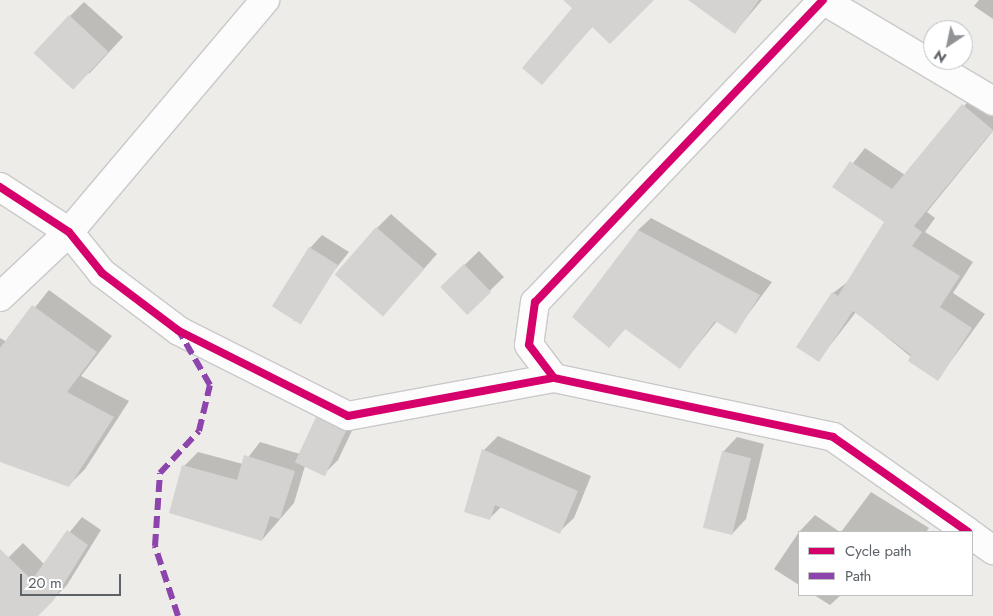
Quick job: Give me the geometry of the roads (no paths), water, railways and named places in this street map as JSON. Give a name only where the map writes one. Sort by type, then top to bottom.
[{"type":"street","points":[[0,297],[69,232],[265,0]]},
{"type":"street","points":[[554,378],[529,345],[535,302],[823,0],[993,101]]},
{"type":"street","points":[[0,187],[69,232],[102,273],[179,331],[348,416],[554,378],[833,437],[967,531]]},
{"type":"street","points":[[973,536],[993,550]]}]
